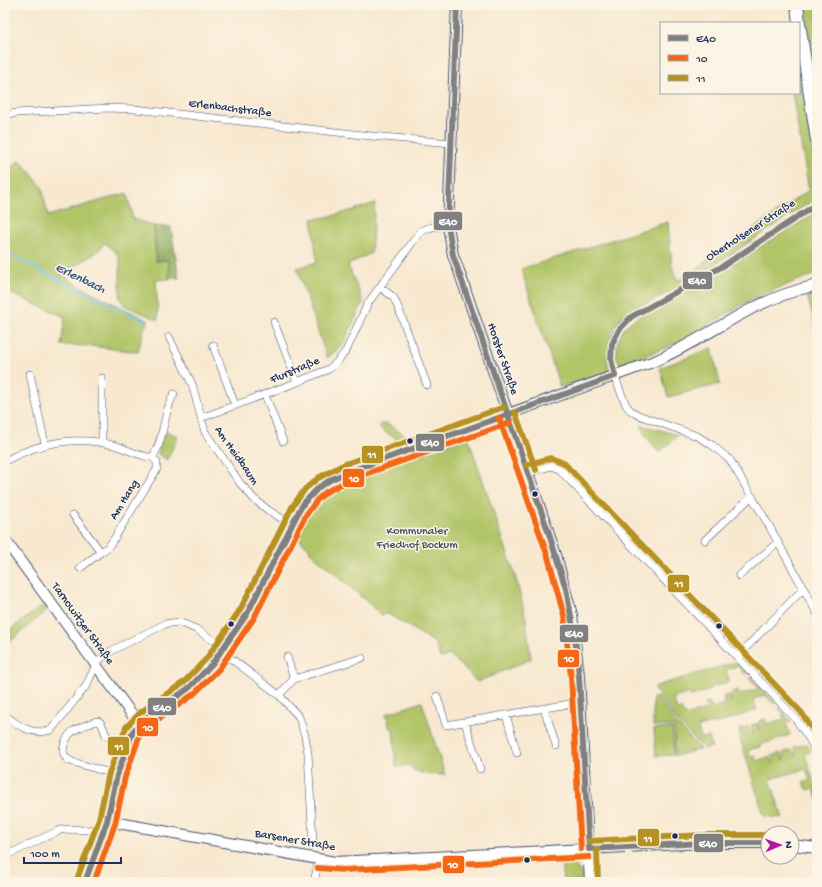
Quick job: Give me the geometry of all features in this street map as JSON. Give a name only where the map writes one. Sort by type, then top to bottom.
[{"type":"main road","points":[[797,5],[799,22]]},
{"type":"main road","points":[[800,30],[817,140]]},
{"type":"street","name":"Horster Straße","points":[[457,5],[448,226],[453,255],[556,555],[566,590],[575,638],[581,702],[590,882]]},
{"type":"street","name":"Erlenbachstraße","points":[[5,115],[16,113],[108,108],[135,109],[371,136],[452,143]]},
{"type":"street","name":"Oberholsener Straße","points":[[814,206],[723,266],[631,318],[621,326],[615,335],[611,357],[612,367],[622,396],[630,410],[638,415],[697,436],[730,460],[752,496],[817,613]]},
{"type":"street","name":"Flurstraße","points":[[201,418],[297,382],[328,369],[336,363],[346,351],[368,303],[420,232],[435,226],[448,226]]},
{"type":"street","points":[[85,882],[105,826],[117,775],[133,731],[139,724],[189,688],[203,674],[222,649],[247,614],[292,525],[307,499],[318,487],[368,464],[508,415],[679,351],[764,302],[815,284]]},
{"type":"street","points":[[380,287],[393,297],[398,307],[426,385]]},
{"type":"street","points":[[274,322],[297,382]]},
{"type":"street","name":"Am Heidbaum","points":[[169,337],[192,384],[205,432],[240,483],[254,499],[292,525]]},
{"type":"street","points":[[213,345],[235,405]]},
{"type":"street","points":[[30,374],[45,444]]},
{"type":"street","points":[[102,378],[102,442]]},
{"type":"street","points":[[5,461],[19,453],[45,444],[71,441],[102,442],[152,457],[158,444],[170,400],[174,394]]},
{"type":"street","points":[[264,395],[282,441]]},
{"type":"street","name":"Am Hang","points":[[80,568],[107,548],[112,542],[157,470],[157,462],[152,457]]},
{"type":"street","points":[[528,473],[551,466],[559,469],[795,718],[810,740],[817,755]]},
{"type":"street","points":[[705,540],[752,496]]},
{"type":"street","points":[[73,515],[101,552]]},
{"type":"street","name":"Tarnowitzer Straße","points":[[5,540],[139,724]]},
{"type":"street","points":[[739,576],[778,542]]},
{"type":"street","points":[[737,657],[803,589]]},
{"type":"street","points":[[5,715],[16,724],[29,731],[45,732],[51,730],[86,686],[100,659],[113,650],[165,624],[170,622],[184,624],[196,629],[279,695],[298,717],[305,736],[308,753],[313,843]]},
{"type":"street","points":[[288,657],[294,679]]},
{"type":"street","points":[[279,695],[294,679],[362,658]]},
{"type":"street","points":[[437,696],[446,725],[581,702]]},
{"type":"street","points":[[544,708],[556,746]]},
{"type":"street","points":[[506,715],[518,753]]},
{"type":"street","points":[[117,775],[67,760],[63,752],[66,740],[71,732],[79,727],[99,722],[101,723],[106,736],[127,744]]},
{"type":"street","points":[[465,722],[480,769]]},
{"type":"street","points":[[5,856],[60,830],[98,829],[105,826]]},
{"type":"street","name":"Barsener Straße","points":[[105,826],[319,860],[344,862],[703,843],[760,843]]},
{"type":"street","points":[[800,846],[817,848]]},
{"type":"street","points":[[314,882],[319,860]]},
{"type":"green space","points":[[805,5],[817,5],[817,90]]},
{"type":"green space","points":[[800,70],[817,180],[817,198],[682,286],[631,311],[617,323],[611,334],[608,372],[560,387],[521,269],[668,222],[672,267],[678,281],[809,190],[792,94],[800,94]]},
{"type":"green space","points":[[20,160],[42,187],[48,216],[127,193],[133,219],[154,226],[156,261],[168,260],[169,279],[156,280],[158,320],[124,305],[120,298],[120,263],[118,254],[105,243],[96,253],[61,274],[79,286],[149,321],[144,328],[138,352],[92,346],[61,345],[65,317],[5,291],[5,172]]},
{"type":"green space","points":[[375,203],[371,253],[348,265],[363,302],[342,346],[327,358],[297,268],[317,262],[312,219],[336,215]]},
{"type":"green space","points":[[817,212],[817,274],[754,298],[677,343],[627,363],[621,364],[616,358],[617,346],[623,329],[630,322],[679,296]]},
{"type":"green space","points":[[154,226],[171,227],[179,278],[169,279],[168,260],[156,261]]},
{"type":"green space","points":[[817,293],[817,332],[807,295]]},
{"type":"green space","points":[[712,348],[720,384],[668,397],[660,368]]},
{"type":"green space","points":[[381,424],[387,424],[413,440],[404,443],[383,431],[379,426]]},
{"type":"green space","points":[[641,425],[678,435],[659,453],[646,436]]},
{"type":"green space","points":[[164,431],[178,436],[167,460],[158,454]]},
{"type":"green space","name":"Kommunaler Friedhof Bockum","points":[[468,437],[515,575],[526,619],[531,659],[477,682],[450,655],[440,658],[435,643],[390,615],[382,615],[309,551],[310,549],[300,540],[293,536],[309,506],[326,490],[352,477]]},
{"type":"green space","points":[[44,604],[47,610],[5,646],[5,634]]},
{"type":"green space","points":[[736,662],[748,674],[746,675],[738,666],[726,670],[729,682],[710,687],[710,690],[691,696],[690,693],[673,698],[677,710],[680,709],[686,716],[708,709],[704,704],[709,702],[712,708],[724,704],[723,697],[727,695],[729,702],[731,702],[729,695],[733,694],[732,692],[738,690],[739,695],[758,689],[749,678],[750,677],[775,703],[774,704],[766,695],[753,699],[757,710],[713,725],[712,723],[698,727],[701,739],[709,737],[712,747],[704,749],[677,721],[654,690],[656,686]]},
{"type":"green space","points":[[658,697],[675,722],[700,749],[675,756],[674,726],[653,726],[653,698]]},
{"type":"green space","points":[[422,702],[445,775],[427,774],[412,770],[411,765],[396,767],[393,728],[390,728],[386,714]]},
{"type":"green space","points":[[778,707],[791,721],[786,723],[790,735],[760,745],[760,747],[748,750],[750,757],[755,755],[756,761],[769,757],[772,764],[772,756],[780,753],[784,760],[783,753],[791,750],[796,756],[794,747],[807,744],[811,751],[805,754],[816,788],[817,787],[817,798],[814,788],[808,790],[803,783],[810,780],[806,769],[770,779],[783,818],[764,816],[740,738],[739,730],[743,728],[745,736],[747,735],[744,728],[748,726],[751,734],[753,733],[751,725],[756,724],[761,731],[757,723],[760,722],[760,720],[765,719],[767,724],[784,719],[782,712]]},
{"type":"green space","points":[[672,728],[674,755],[656,756],[654,729]]},
{"type":"green space","points":[[561,857],[570,861],[576,866],[581,873],[584,882],[563,882]]},
{"type":"waterway","name":"Erlenbach","points":[[5,252],[57,279],[147,322]]},
{"type":"waterway","points":[[595,863],[597,882]]},
{"type":"transit line","name":"E40","points":[[457,5],[448,226],[453,255],[550,537],[566,589],[575,638],[579,676],[589,849]]},
{"type":"transit line","name":"E40","points":[[615,376],[611,359],[612,344],[619,330],[631,317],[723,266],[817,204]]},
{"type":"transit line","name":"E40","points":[[85,882],[107,821],[117,775],[133,731],[146,718],[189,688],[212,664],[247,614],[299,511],[304,503],[319,487],[348,472],[615,376]]},
{"type":"transit line","name":"11","points":[[77,879],[99,819],[109,773],[126,727],[141,712],[184,682],[206,659],[240,610],[292,507],[305,489],[318,478],[345,464],[504,407]]},
{"type":"transit line","name":"11","points":[[515,412],[536,470]]},
{"type":"transit line","name":"10","points":[[499,418],[548,557],[564,616],[571,677],[581,849]]},
{"type":"transit line","name":"10","points":[[94,882],[115,824],[125,777],[140,735],[151,724],[194,694],[219,669],[254,618],[306,515],[317,500],[326,492],[351,479],[510,423]]},
{"type":"transit line","name":"11","points":[[526,465],[551,458],[564,463],[801,712],[817,736]]},
{"type":"transit line","name":"11","points":[[589,841],[703,835],[760,835]]},
{"type":"transit line","name":"E40","points":[[589,849],[703,843],[760,843]]},
{"type":"transit line","name":"11","points":[[597,849],[598,882]]},
{"type":"transit line","name":"10","points":[[318,868],[344,870],[589,857]]}]
